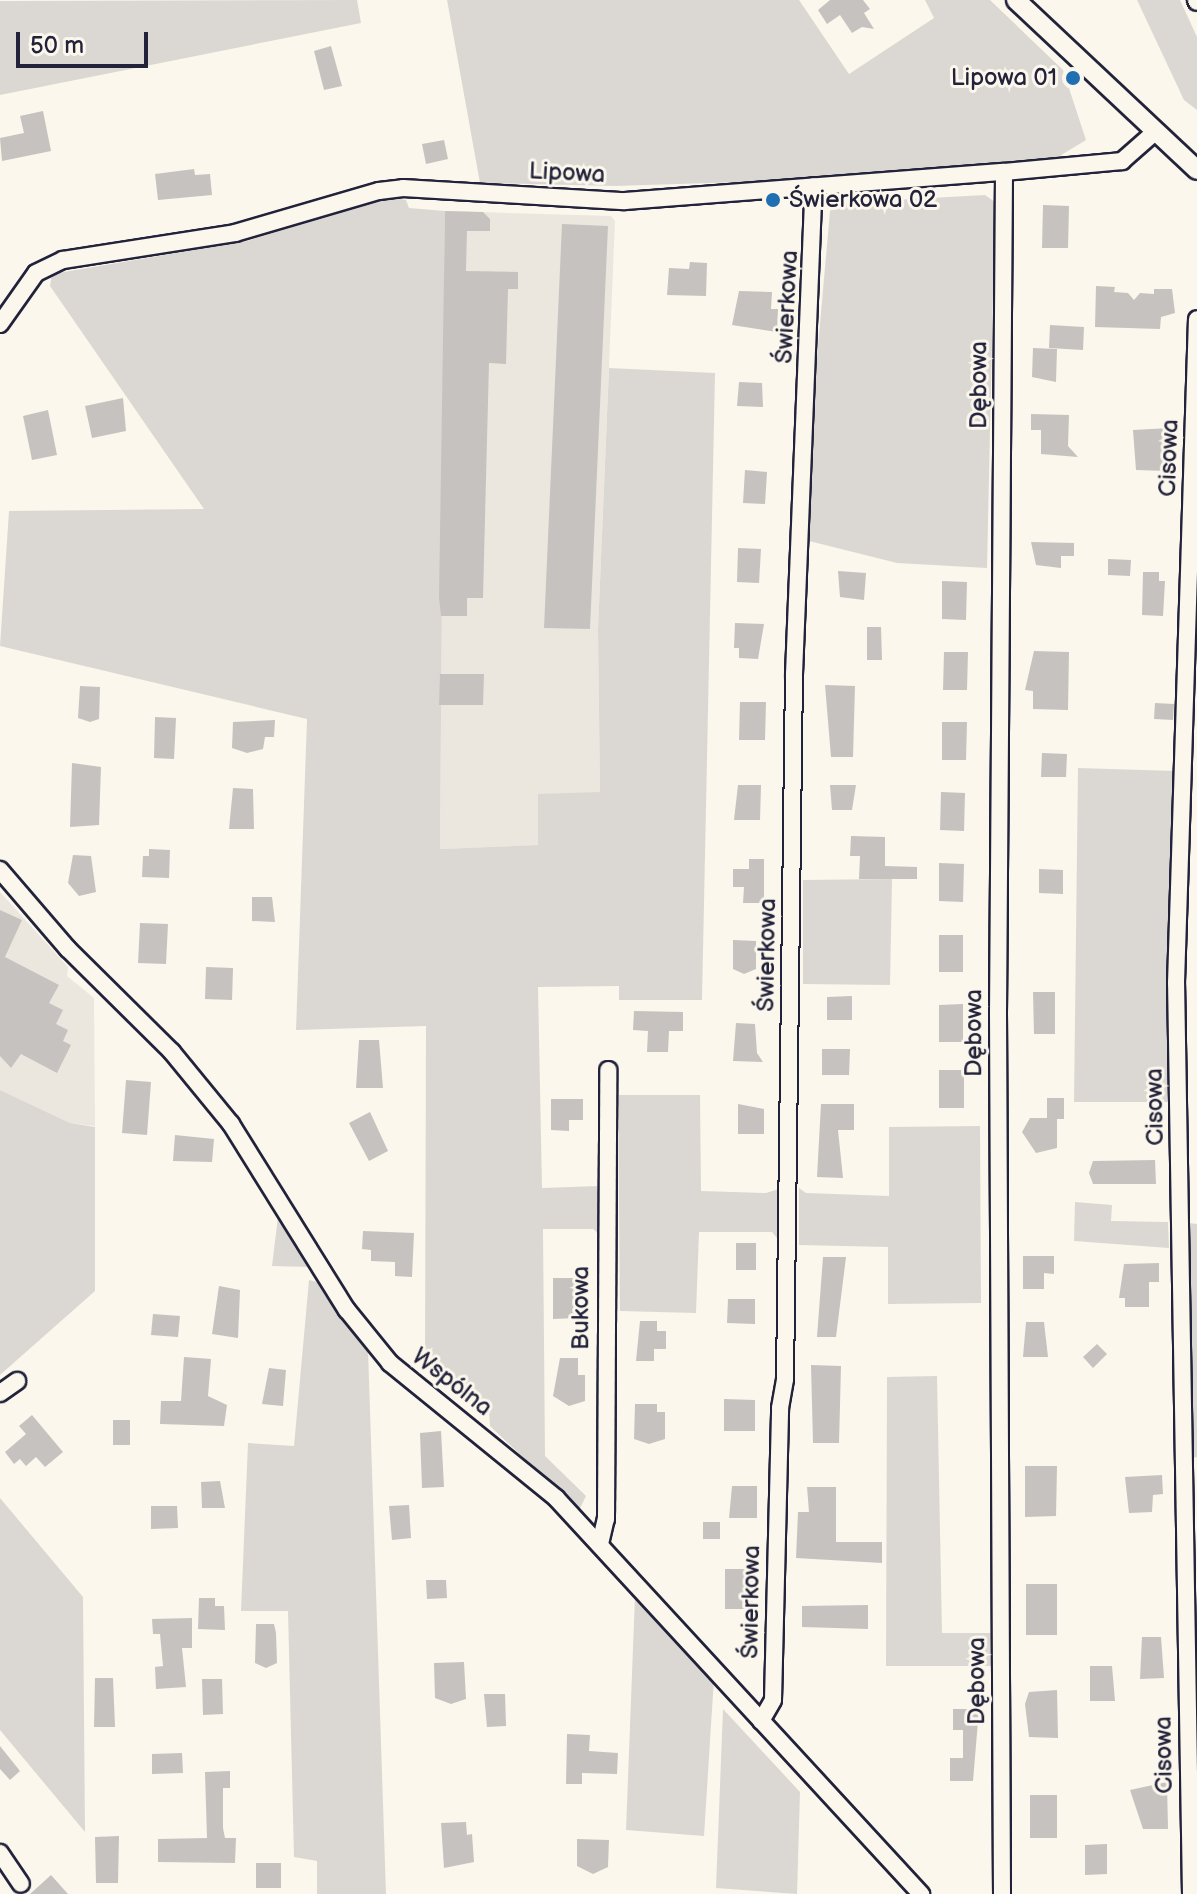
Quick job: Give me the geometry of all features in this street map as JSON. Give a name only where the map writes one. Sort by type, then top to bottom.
[{"type":"street","points":[[1019,1],[1197,170]]},
{"type":"street","name":"Lipowa","points":[[0,324],[36,273],[63,260],[235,233],[379,191],[403,188],[625,201],[1004,172],[1122,161],[1156,131]]},
{"type":"street","name":"Dębowa","points":[[1002,1894],[998,1013],[1004,172]]},
{"type":"street","name":"Świerkowa","points":[[761,1721],[773,1700],[785,1379],[794,674],[814,186]]},
{"type":"street","name":"Cisowa","points":[[1191,1894],[1192,1740],[1176,983],[1197,319]]},
{"type":"street","name":"Wspólna","points":[[0,870],[68,949],[172,1052],[221,1112],[347,1310],[390,1363],[525,1468],[600,1544],[921,1894]]},
{"type":"street","name":"Bukowa","points":[[600,1544],[606,1519],[608,1070]]},
{"type":"street","points":[[0,1393],[17,1381]]},
{"type":"street","points":[[0,1853],[21,1884]]},
{"type":"shaded area","points":[[357,0],[361,23],[0,95],[0,1]]},
{"type":"shaded area","points":[[447,0],[799,0],[849,74],[934,18],[925,0],[990,0],[1063,70],[1086,140],[1053,160],[831,179],[615,186],[480,183]]},
{"type":"shaded area","points":[[1137,0],[1180,0],[1197,37],[1197,110],[1184,100]]},
{"type":"shaded area","points":[[985,195],[995,202],[987,568],[897,563],[801,539],[830,211],[840,203]]},
{"type":"shaded area","points":[[389,197],[406,200],[409,208],[445,211],[440,849],[538,845],[538,794],[600,792],[598,630],[609,368],[715,373],[702,1000],[619,1000],[619,986],[538,987],[542,1188],[599,1186],[599,1234],[593,1229],[543,1229],[545,1456],[586,1496],[579,1510],[490,1426],[489,1409],[425,1362],[426,1026],[296,1030],[307,719],[0,646],[9,511],[204,509],[50,286],[52,274],[247,241]]},
{"type":"shaded area","points":[[445,211],[611,216],[615,221],[598,630],[600,793],[539,845],[440,849]]},
{"type":"shaded area","points":[[1078,768],[1175,771],[1170,1102],[1074,1102]]},
{"type":"shaded area","points":[[892,879],[890,985],[803,984],[803,880]]},
{"type":"shaded area","points":[[0,892],[68,967],[67,976],[94,998],[95,1126],[70,1123],[0,1090]]},
{"type":"shaded area","points":[[0,1090],[70,1123],[95,1127],[95,1291],[0,1375]]},
{"type":"shaded area","points":[[618,1095],[700,1095],[701,1191],[766,1193],[782,1188],[777,1238],[772,1232],[699,1232],[696,1313],[620,1311]]},
{"type":"shaded area","points":[[980,1126],[981,1303],[888,1304],[888,1247],[799,1245],[799,1188],[806,1193],[889,1196],[889,1127]]},
{"type":"shaded area","points":[[1075,1202],[1112,1205],[1111,1221],[1168,1222],[1169,1248],[1074,1241]]},
{"type":"shaded area","points":[[278,1217],[310,1267],[272,1266]]},
{"type":"shaded area","points":[[1189,1223],[1197,1224],[1197,1457],[1193,1458]]},
{"type":"shaded area","points":[[309,1280],[317,1282],[368,1350],[386,1894],[317,1894],[317,1861],[294,1857],[288,1611],[241,1611],[248,1443],[294,1446]]},
{"type":"shaded area","points":[[937,1376],[942,1633],[994,1633],[996,1666],[886,1666],[887,1377]]},
{"type":"shaded area","points":[[0,1498],[83,1597],[85,1832],[0,1730]]},
{"type":"shaded area","points":[[635,1596],[714,1678],[704,1836],[626,1830]]},
{"type":"shaded area","points":[[723,1709],[800,1792],[797,1894],[716,1888]]},
{"type":"building","points":[[830,0],[863,0],[870,9],[864,13],[874,29],[862,27],[852,33],[840,15],[827,24],[818,10]]},
{"type":"building","points":[[331,46],[342,86],[324,90],[314,51]]},
{"type":"building","points":[[43,111],[51,151],[2,161],[0,138],[24,133],[20,116]]},
{"type":"building","points":[[444,140],[448,159],[426,164],[422,144]]},
{"type":"building","points":[[194,169],[195,175],[210,174],[212,195],[158,200],[155,174]]},
{"type":"building","points":[[1043,205],[1069,206],[1068,248],[1042,248]]},
{"type":"building","points":[[445,211],[483,212],[490,219],[490,231],[467,231],[466,271],[518,272],[518,289],[508,289],[506,364],[489,363],[483,598],[467,598],[467,616],[441,616],[439,598]]},
{"type":"building","points":[[562,224],[608,226],[590,629],[544,628]]},
{"type":"building","points":[[690,262],[707,263],[706,296],[667,295],[669,268],[689,269]]},
{"type":"building","points":[[1096,286],[1115,287],[1114,292],[1128,293],[1134,300],[1140,293],[1154,294],[1154,289],[1172,289],[1175,313],[1161,317],[1160,329],[1095,327]]},
{"type":"building","points":[[739,291],[772,292],[771,309],[778,309],[777,332],[732,325]]},
{"type":"building","points":[[1050,325],[1084,327],[1083,350],[1049,348]]},
{"type":"building","points":[[1033,348],[1057,349],[1056,382],[1032,377]]},
{"type":"building","points":[[739,382],[762,383],[763,407],[737,406]]},
{"type":"building","points":[[123,398],[126,431],[92,438],[85,406]]},
{"type":"building","points":[[48,410],[57,455],[32,460],[23,416]]},
{"type":"building","points":[[1031,414],[1069,415],[1068,446],[1078,457],[1041,454],[1041,430],[1031,430]]},
{"type":"building","points":[[1170,428],[1166,471],[1136,470],[1133,430]]},
{"type":"building","points":[[745,470],[767,472],[765,504],[743,503]]},
{"type":"building","points":[[1031,542],[1074,543],[1074,556],[1061,556],[1061,568],[1036,565]]},
{"type":"building","points":[[738,548],[761,549],[759,583],[737,582]]},
{"type":"building","points":[[1108,559],[1131,560],[1130,576],[1108,575]]},
{"type":"building","points":[[838,571],[866,573],[864,600],[840,597]]},
{"type":"building","points":[[1143,572],[1159,572],[1159,581],[1165,581],[1163,616],[1142,615]]},
{"type":"building","points":[[942,581],[967,582],[966,620],[942,619]]},
{"type":"building","points":[[735,623],[764,624],[758,659],[739,658],[739,648],[734,648]]},
{"type":"building","points":[[867,627],[881,627],[882,660],[867,660]]},
{"type":"building","points":[[1034,651],[1069,652],[1068,710],[1033,709],[1033,691],[1025,690]]},
{"type":"building","points":[[944,652],[968,652],[967,690],[943,690]]},
{"type":"building","points":[[440,674],[484,674],[483,705],[439,705]]},
{"type":"building","points":[[825,685],[855,686],[853,757],[831,757]]},
{"type":"building","points":[[80,686],[100,687],[99,719],[90,722],[78,718]]},
{"type":"building","points":[[740,702],[766,702],[765,740],[739,740]]},
{"type":"building","points":[[1155,703],[1174,704],[1173,720],[1154,719]]},
{"type":"building","points":[[155,717],[176,718],[174,759],[154,758]]},
{"type":"building","points":[[275,720],[274,737],[265,737],[263,749],[247,753],[232,748],[233,722]]},
{"type":"building","points":[[942,722],[967,722],[966,760],[942,760]]},
{"type":"building","points":[[1042,753],[1067,754],[1066,777],[1041,777]]},
{"type":"building","points":[[72,763],[101,767],[99,825],[70,827]]},
{"type":"building","points":[[738,785],[761,785],[760,820],[734,820]]},
{"type":"building","points":[[830,785],[856,785],[852,810],[832,810]]},
{"type":"building","points":[[233,788],[253,789],[254,829],[229,829]]},
{"type":"building","points":[[941,792],[965,793],[964,831],[940,830]]},
{"type":"building","points":[[851,836],[885,837],[885,866],[917,867],[917,879],[859,879],[860,856],[850,856]]},
{"type":"building","points":[[149,849],[170,850],[169,878],[142,877],[143,856],[149,856]]},
{"type":"building","points":[[73,855],[91,856],[96,892],[79,896],[68,883]]},
{"type":"building","points":[[749,859],[764,859],[764,903],[743,903],[744,887],[733,887],[733,869],[749,869]]},
{"type":"building","points":[[939,863],[964,864],[963,902],[939,901]]},
{"type":"building","points":[[1039,869],[1063,870],[1063,894],[1039,893]]},
{"type":"building","points":[[252,897],[272,897],[275,922],[252,921]]},
{"type":"building","points":[[0,910],[22,920],[5,957],[59,985],[49,1003],[63,1010],[56,1024],[68,1030],[63,1041],[71,1045],[57,1073],[21,1054],[11,1068],[0,1056]]},
{"type":"building","points":[[140,923],[168,924],[166,964],[138,963]]},
{"type":"building","points":[[939,935],[963,935],[963,972],[939,972]]},
{"type":"building","points":[[733,940],[756,941],[756,969],[744,974],[733,969]]},
{"type":"building","points":[[206,967],[233,968],[232,1000],[205,999]]},
{"type":"building","points":[[1033,992],[1055,992],[1055,1034],[1034,1034]]},
{"type":"building","points":[[852,996],[852,1020],[827,1020],[827,997]]},
{"type":"building","points":[[963,1004],[963,1042],[939,1042],[939,1005]]},
{"type":"building","points":[[634,1011],[683,1012],[683,1031],[669,1031],[668,1052],[647,1052],[648,1031],[633,1030]]},
{"type":"building","points":[[736,1023],[755,1024],[757,1053],[763,1062],[733,1061]]},
{"type":"building","points":[[359,1040],[379,1040],[383,1088],[356,1088]]},
{"type":"building","points":[[822,1049],[850,1049],[849,1075],[822,1075]]},
{"type":"building","points":[[939,1070],[964,1070],[964,1108],[939,1108]]},
{"type":"building","points":[[126,1080],[151,1082],[147,1135],[122,1133]]},
{"type":"building","points":[[1047,1098],[1064,1098],[1064,1119],[1057,1119],[1057,1148],[1036,1153],[1022,1132],[1030,1118],[1047,1118]]},
{"type":"building","points":[[551,1099],[583,1099],[583,1120],[569,1120],[569,1131],[551,1130]]},
{"type":"building","points":[[738,1104],[764,1109],[764,1134],[738,1134]]},
{"type":"building","points":[[821,1104],[854,1104],[854,1130],[838,1130],[843,1178],[817,1177]]},
{"type":"building","points":[[370,1112],[388,1151],[369,1161],[349,1123]]},
{"type":"building","points":[[175,1135],[214,1139],[212,1162],[173,1161]]},
{"type":"building","points":[[1155,1160],[1156,1184],[1093,1184],[1089,1173],[1093,1161]]},
{"type":"building","points":[[363,1231],[414,1233],[412,1277],[395,1276],[395,1262],[371,1261],[371,1250],[362,1249]]},
{"type":"building","points":[[736,1243],[756,1243],[756,1270],[736,1270]]},
{"type":"building","points":[[1023,1256],[1054,1256],[1054,1274],[1044,1273],[1044,1289],[1023,1289]]},
{"type":"building","points":[[823,1257],[846,1257],[836,1337],[817,1337]]},
{"type":"building","points":[[1159,1263],[1159,1282],[1149,1282],[1149,1307],[1125,1307],[1125,1298],[1119,1298],[1124,1264]]},
{"type":"building","points":[[553,1278],[577,1278],[577,1318],[553,1319]]},
{"type":"building","points":[[219,1286],[240,1290],[238,1338],[212,1334]]},
{"type":"building","points":[[728,1299],[755,1299],[755,1324],[727,1323]]},
{"type":"building","points":[[153,1314],[180,1316],[178,1337],[151,1335]]},
{"type":"building","points":[[640,1321],[657,1321],[657,1331],[666,1331],[666,1349],[654,1349],[654,1361],[636,1361]]},
{"type":"building","points":[[1026,1322],[1044,1322],[1048,1357],[1023,1357]]},
{"type":"building","points":[[1097,1344],[1107,1354],[1093,1368],[1083,1357]]},
{"type":"building","points":[[184,1357],[211,1359],[208,1396],[227,1405],[224,1426],[160,1424],[161,1401],[181,1401]]},
{"type":"building","points":[[560,1358],[578,1358],[578,1375],[585,1375],[585,1401],[569,1406],[553,1396]]},
{"type":"building","points":[[811,1365],[841,1366],[839,1443],[813,1443]]},
{"type":"building","points":[[269,1368],[286,1370],[283,1406],[262,1404]]},
{"type":"building","points":[[724,1399],[755,1400],[755,1431],[724,1431]]},
{"type":"building","points":[[635,1404],[657,1404],[657,1412],[665,1412],[665,1439],[649,1444],[634,1439]]},
{"type":"building","points":[[32,1415],[63,1452],[45,1467],[36,1457],[26,1466],[20,1459],[14,1464],[5,1452],[26,1434],[19,1426]]},
{"type":"building","points":[[113,1420],[130,1420],[130,1445],[113,1445]]},
{"type":"building","points":[[441,1431],[444,1487],[422,1488],[420,1433]]},
{"type":"building","points":[[1025,1466],[1057,1466],[1056,1516],[1025,1517]]},
{"type":"building","points":[[1162,1475],[1163,1494],[1153,1495],[1152,1512],[1129,1513],[1125,1477]]},
{"type":"building","points":[[220,1481],[225,1508],[202,1508],[201,1482]]},
{"type":"building","points":[[732,1486],[757,1486],[757,1518],[729,1518]]},
{"type":"building","points":[[807,1487],[836,1487],[836,1542],[882,1542],[882,1563],[796,1558],[798,1512],[809,1512]]},
{"type":"building","points":[[409,1505],[411,1538],[392,1540],[389,1506]]},
{"type":"building","points":[[151,1506],[177,1506],[178,1528],[151,1529]]},
{"type":"building","points":[[703,1522],[720,1522],[720,1539],[703,1539]]},
{"type":"building","points":[[725,1569],[751,1569],[755,1589],[751,1609],[725,1609]]},
{"type":"building","points":[[426,1580],[446,1580],[447,1598],[427,1599]]},
{"type":"building","points":[[1026,1584],[1057,1584],[1057,1635],[1026,1635]]},
{"type":"building","points":[[199,1598],[215,1598],[215,1606],[224,1606],[225,1630],[198,1629]]},
{"type":"building","points":[[868,1605],[868,1629],[802,1627],[802,1606]]},
{"type":"building","points":[[192,1618],[192,1648],[182,1648],[186,1687],[156,1689],[155,1667],[163,1666],[160,1634],[153,1634],[152,1619]]},
{"type":"building","points":[[256,1624],[274,1624],[277,1663],[266,1668],[255,1663]]},
{"type":"building","points":[[1142,1637],[1161,1637],[1164,1678],[1140,1679]]},
{"type":"building","points":[[464,1662],[466,1699],[451,1704],[435,1698],[434,1663]]},
{"type":"building","points":[[1090,1666],[1112,1666],[1115,1701],[1090,1701]]},
{"type":"building","points":[[95,1678],[113,1678],[115,1727],[94,1727]]},
{"type":"building","points":[[202,1679],[222,1679],[223,1714],[203,1715]]},
{"type":"building","points":[[1057,1690],[1058,1738],[1029,1737],[1025,1704],[1029,1692]]},
{"type":"building","points":[[484,1694],[505,1694],[506,1726],[487,1727]]},
{"type":"building","points":[[953,1709],[979,1709],[973,1781],[950,1781],[950,1758],[963,1758],[963,1730],[953,1730]]},
{"type":"building","points":[[567,1734],[590,1735],[589,1751],[618,1753],[617,1774],[582,1773],[582,1784],[566,1784]]},
{"type":"building","points":[[0,1746],[20,1771],[10,1780],[0,1769]]},
{"type":"building","points":[[182,1753],[183,1773],[152,1774],[152,1754]]},
{"type":"building","points":[[230,1771],[230,1788],[223,1788],[223,1828],[225,1838],[236,1838],[235,1863],[158,1862],[158,1839],[207,1838],[205,1772]]},
{"type":"building","points":[[1167,1782],[1168,1829],[1143,1829],[1130,1790]]},
{"type":"building","points":[[1030,1795],[1057,1795],[1057,1838],[1030,1838]]},
{"type":"building","points":[[466,1822],[467,1835],[472,1834],[474,1862],[444,1868],[441,1823]]},
{"type":"building","points":[[119,1836],[118,1883],[96,1883],[95,1837]]},
{"type":"building","points":[[577,1839],[609,1840],[608,1867],[593,1874],[577,1866]]},
{"type":"building","points":[[1107,1844],[1107,1874],[1085,1875],[1085,1845]]},
{"type":"building","points":[[256,1863],[281,1863],[281,1888],[256,1888]]},
{"type":"building","points":[[51,1875],[68,1894],[30,1894]]},
{"type":"place","name":"Lipowa 01","points":[[1073,78]]},
{"type":"place","name":"Świerkowa 02","points":[[773,200]]}]
